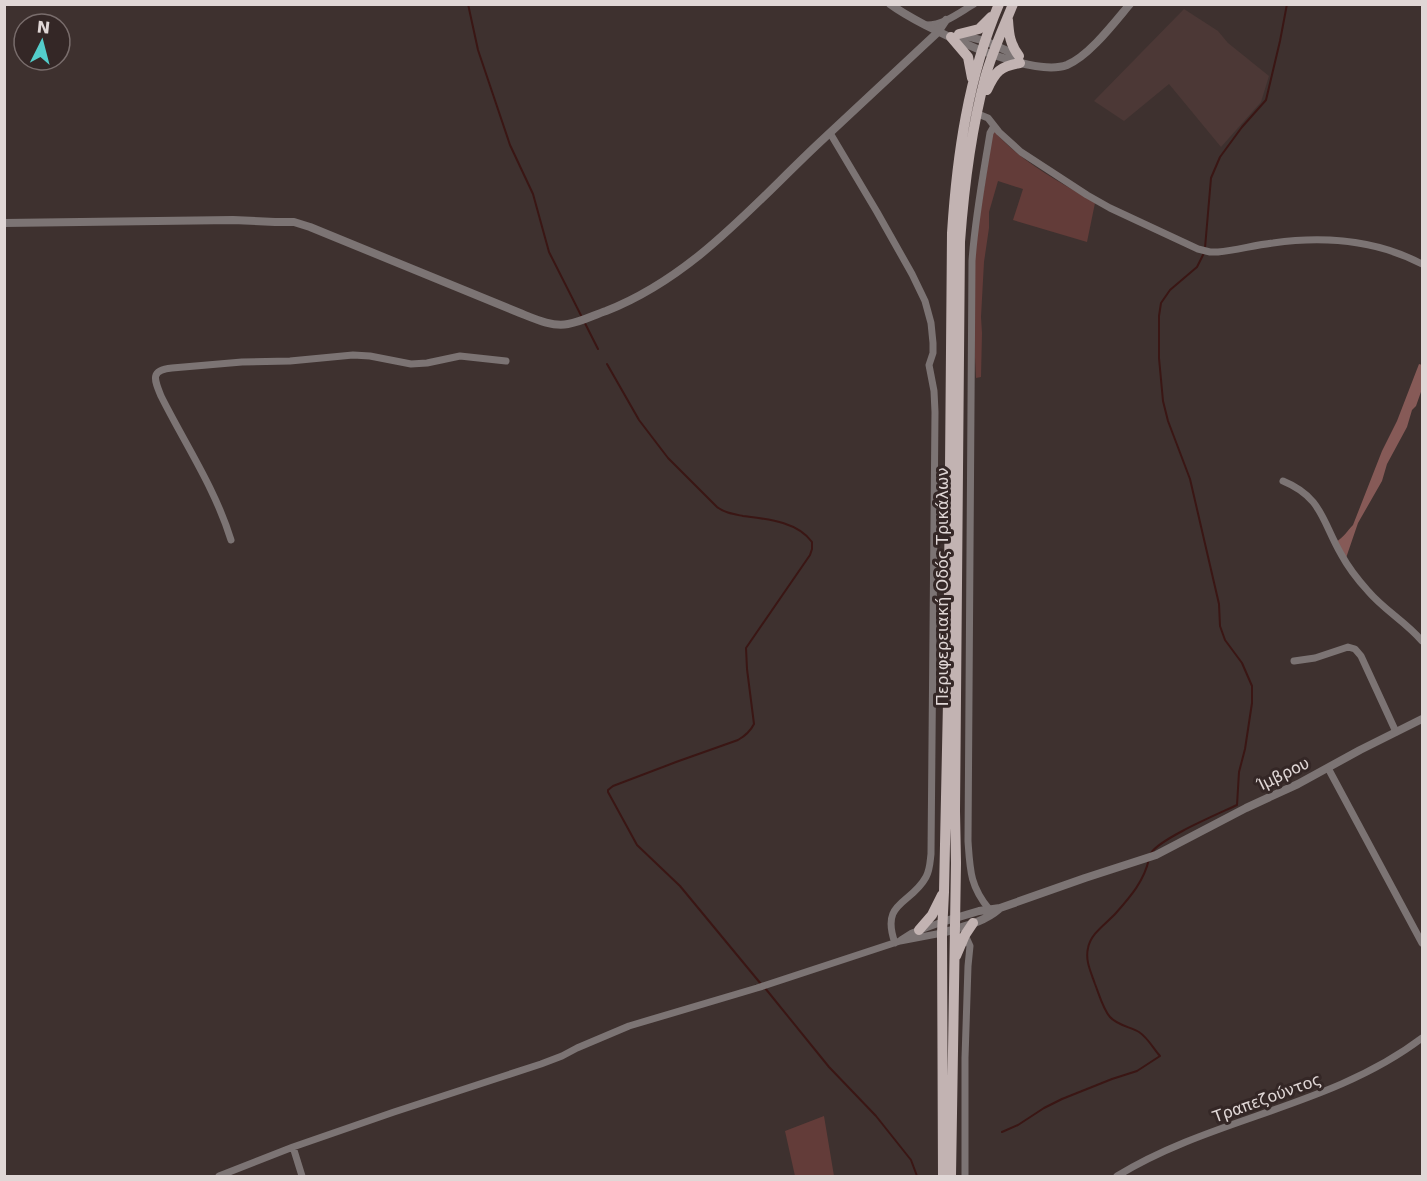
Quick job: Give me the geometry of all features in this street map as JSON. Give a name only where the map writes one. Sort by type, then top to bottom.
[{"type":"main road","name":"Περιφερειακή Οδός Τρικάλων","points":[[943,1176],[942,927],[948,702],[951,256],[955,194],[972,83],[1013,4]]},
{"type":"main road","name":"Περιφερειακή Οδός Τρικάλων","points":[[951,1176],[959,263],[965,186],[997,8]]},
{"type":"main road","points":[[948,34],[979,28],[997,8]]},
{"type":"main road","points":[[978,112],[997,72],[1019,59],[1008,32],[1008,17]]},
{"type":"main road","points":[[948,34],[968,57],[972,83]]},
{"type":"main road","points":[[919,930],[933,913],[944,892]]},
{"type":"main road","points":[[954,962],[965,935],[973,923]]},
{"type":"street","points":[[890,4],[923,24],[948,34],[1032,64],[1056,67],[1072,62],[1089,48],[1130,4]]},
{"type":"street","points":[[923,24],[933,25],[946,20],[974,4]]},
{"type":"street","points":[[946,20],[948,34]]},
{"type":"street","points":[[4,223],[212,220],[294,222],[536,319],[560,325],[575,322],[615,307],[647,291],[707,249],[830,134],[948,34]]},
{"type":"street","points":[[978,112],[988,118],[999,132],[1021,152],[1087,195],[1198,249],[1225,252],[1282,242],[1331,239],[1374,246],[1398,253],[1422,264]]},
{"type":"street","points":[[989,909],[976,891],[969,863],[969,651],[972,261],[978,199],[990,133],[994,126]]},
{"type":"street","points":[[830,134],[920,290],[928,309],[933,343],[929,365],[934,391],[931,854],[927,875],[914,892],[894,910],[891,932],[897,942]]},
{"type":"street","points":[[231,540],[223,514],[212,491],[159,390],[155,376],[158,371],[165,368],[353,355],[411,364],[460,356],[506,361]]},
{"type":"street","points":[[1283,481],[1299,489],[1314,502],[1326,520],[1341,554],[1367,590],[1422,641]]},
{"type":"street","points":[[1294,661],[1315,658],[1348,647],[1355,649],[1361,656],[1396,732]]},
{"type":"street","name":"Ίμβρου","points":[[1000,908],[1156,855],[1422,719]]},
{"type":"street","points":[[1328,768],[1422,943]]},
{"type":"street","points":[[955,923],[973,923],[992,915],[1000,908]]},
{"type":"street","points":[[219,1176],[293,1147],[562,1056],[629,1026],[773,983],[955,923],[989,909],[1000,908]]},
{"type":"street","points":[[897,942],[919,930],[942,927]]},
{"type":"street","points":[[964,1176],[966,1011],[970,946],[965,935]]},
{"type":"street","name":"Τραπεζούντος","points":[[1117,1176],[1178,1145],[1293,1104],[1349,1081],[1393,1058],[1422,1038]]},
{"type":"street","points":[[293,1147],[302,1176]]},
{"type":"shaded area","points":[[1184,9],[1218,31],[1228,43],[1269,76],[1261,102],[1221,147],[1169,84],[1124,121],[1094,101]]},
{"type":"shaded area","points":[[993,131],[1029,163],[1095,203],[1087,242],[1013,220],[1023,189],[998,181],[989,212],[981,317],[981,377],[976,378],[975,246]]},
{"type":"shaded area","points":[[1419,364],[1422,365],[1422,389],[1416,406],[1387,464],[1382,481],[1358,523],[1346,558],[1336,542],[1353,525]]},
{"type":"shaded area","points":[[824,1116],[834,1176],[795,1176],[785,1131]]},
{"type":"waterway","points":[[468,4],[478,50],[510,145],[533,194],[549,252],[598,349]]},
{"type":"waterway","points":[[1205,248],[1211,178],[1220,157],[1266,100],[1287,4]]},
{"type":"waterway","points":[[1151,853],[1166,840],[1237,805],[1239,772],[1252,703],[1252,686],[1242,663],[1225,640],[1220,626],[1219,604],[1190,479],[1168,421],[1163,401],[1159,358],[1161,303],[1170,290],[1197,267],[1204,253]]},
{"type":"waterway","points":[[607,364],[639,420],[668,458],[717,507],[732,514],[790,525],[806,535],[812,542],[810,555],[746,648],[754,724],[749,732],[738,740],[613,786],[608,790],[637,845],[680,886],[761,984]]},
{"type":"waterway","points":[[1002,1132],[1062,1099],[1137,1071],[1160,1056],[1142,1034],[1110,1017],[1101,1001],[1087,957],[1092,938],[1132,894],[1144,874],[1149,859]]},
{"type":"waterway","points":[[765,988],[829,1067],[876,1116],[911,1160],[917,1176]]}]
